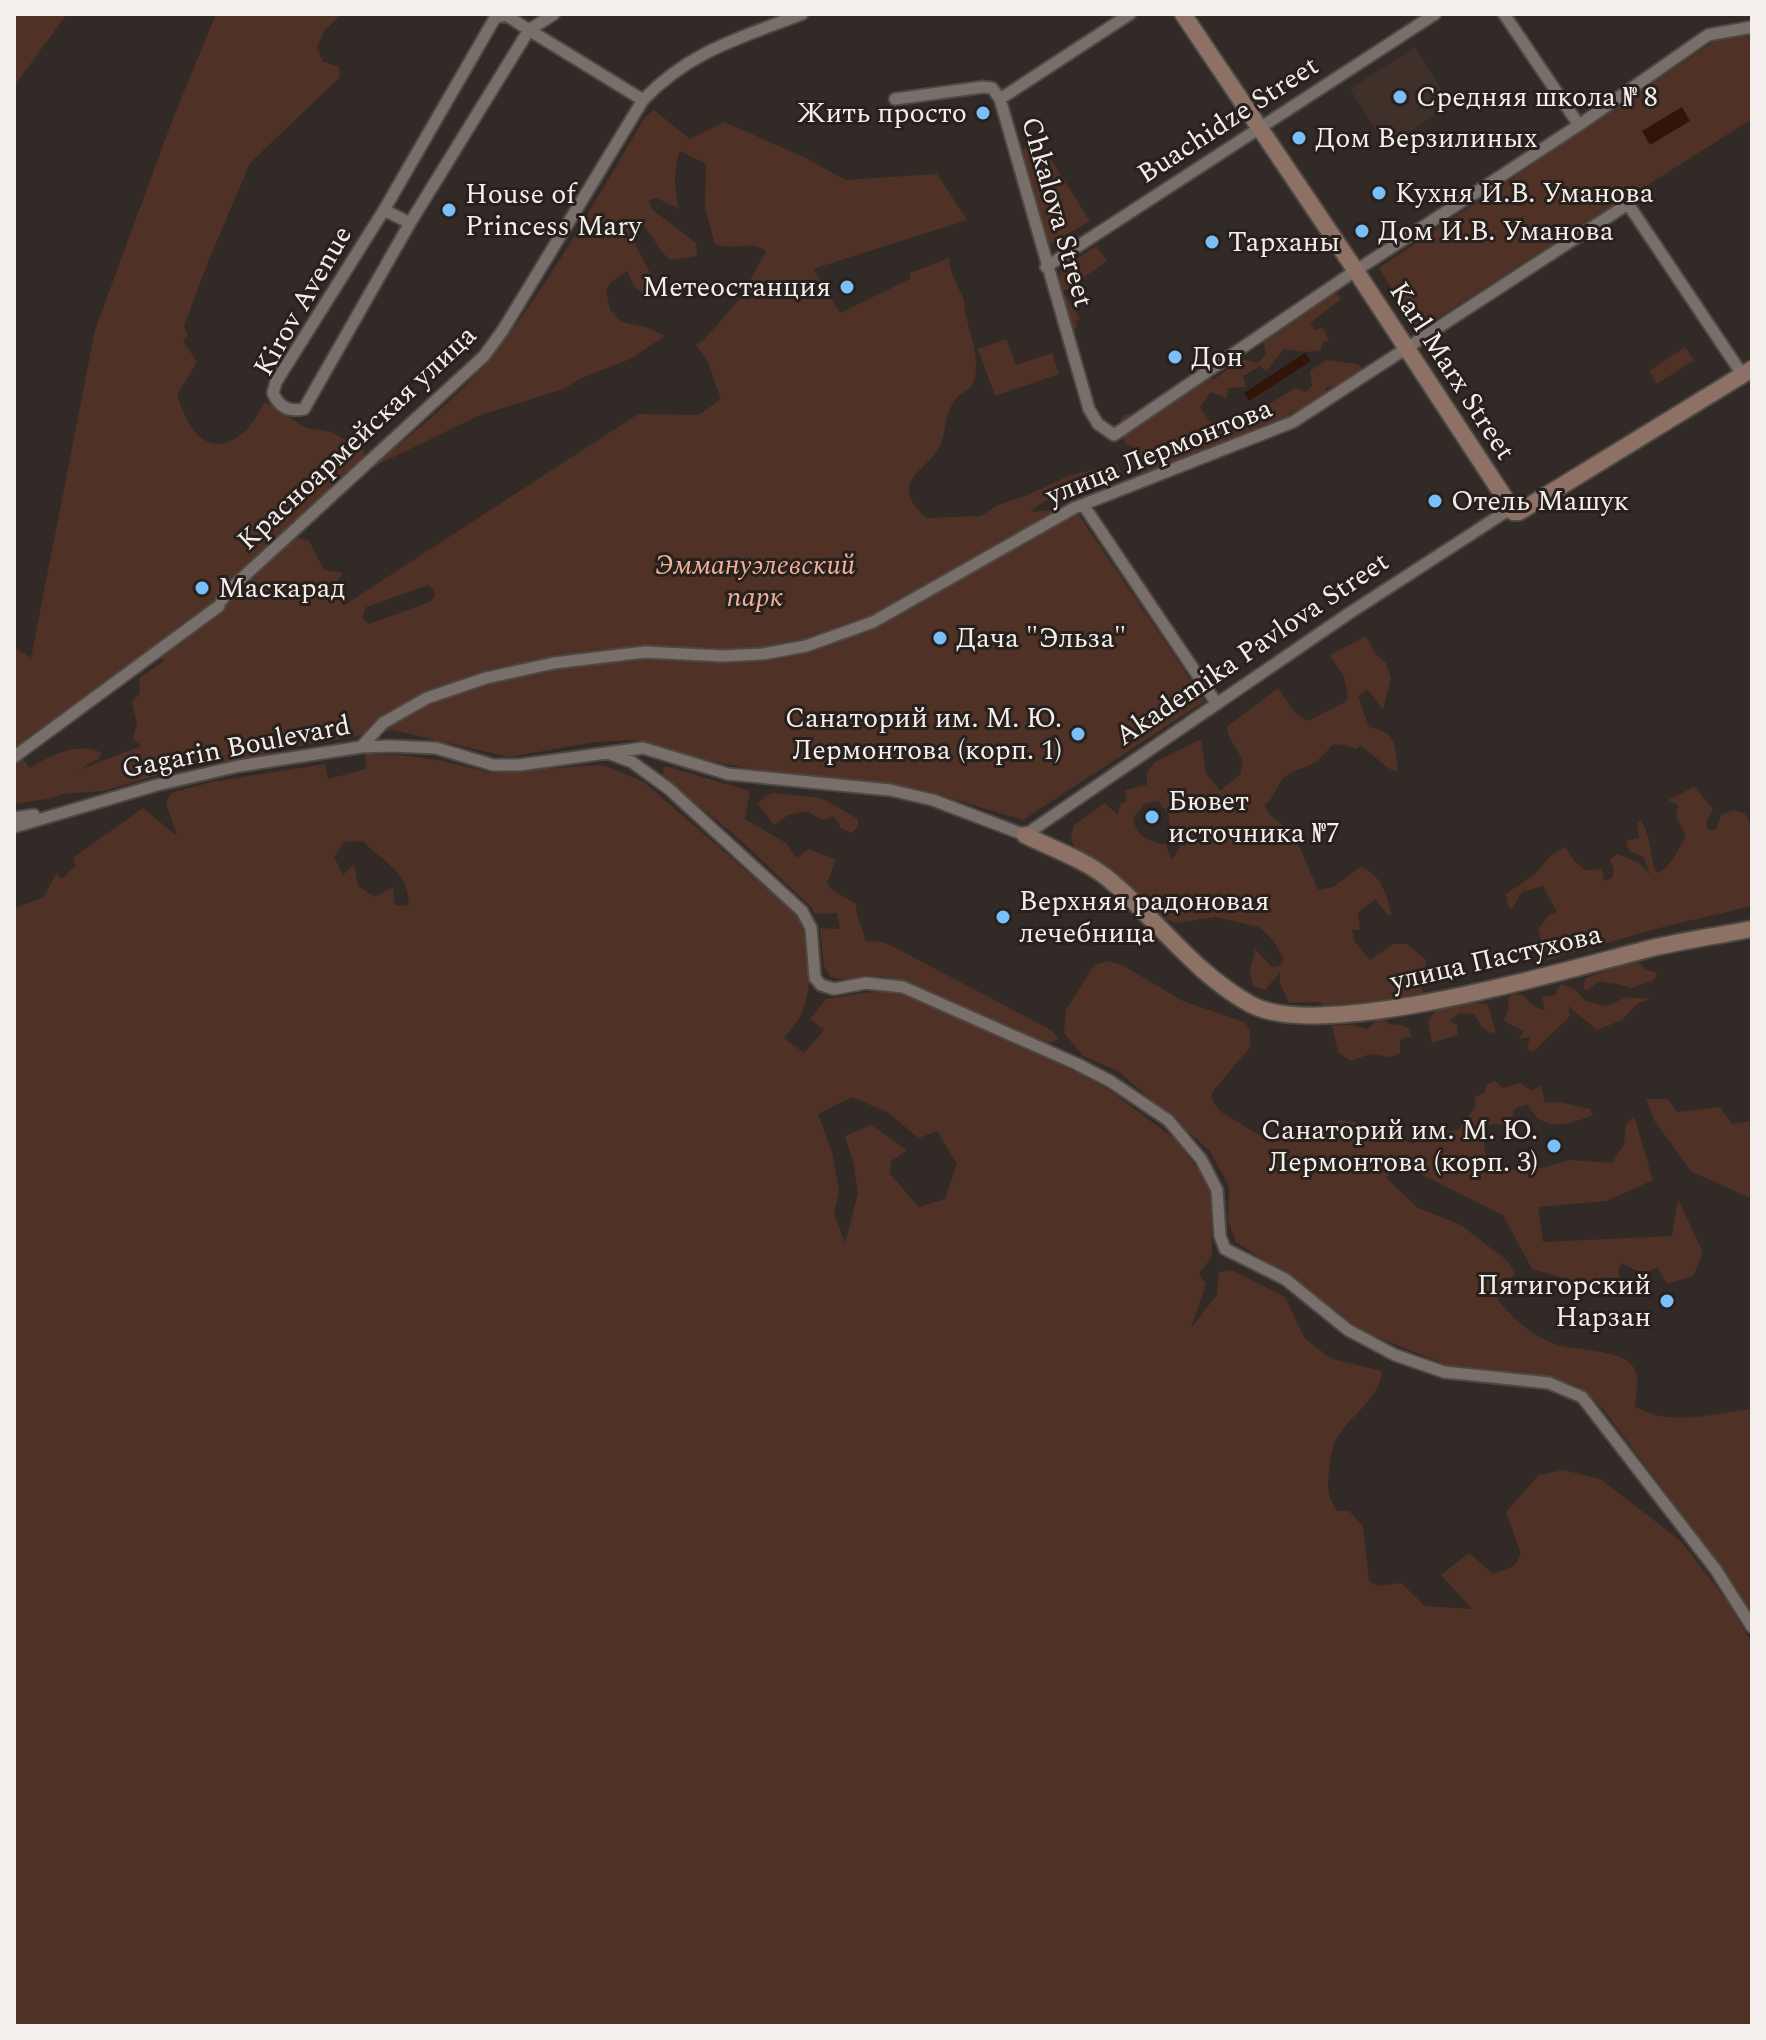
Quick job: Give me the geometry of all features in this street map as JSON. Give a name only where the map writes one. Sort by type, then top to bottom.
[{"type":"street","name":"Kirov Avenue","points":[[529,30],[506,15],[498,15],[492,22],[384,210],[276,382],[273,393],[276,400],[288,409],[304,409],[410,223],[529,30],[554,14]]},
{"type":"street","name":"Красноармейская улица","points":[[14,757],[220,603],[228,591],[295,528],[484,356],[503,330],[643,100],[680,67],[714,47],[802,14]]},
{"type":"street","points":[[1000,99],[1130,14]]},
{"type":"street","name":"Karl Marx Street","points":[[1183,14],[1514,510]]},
{"type":"street","name":"Buachidze Street","points":[[1046,267],[1435,14]]},
{"type":"street","points":[[1504,14],[1579,125]]},
{"type":"street","name":"улица Лермонтова","points":[[1114,435],[1579,125],[1708,35],[1752,27]]},
{"type":"street","points":[[529,30],[643,100]]},
{"type":"street","name":"Chkalova Street","points":[[895,99],[983,87],[992,88],[1000,99],[1089,409],[1098,424],[1114,435]]},
{"type":"street","name":"улица Лермонтова","points":[[361,747],[383,723],[427,698],[486,678],[554,663],[645,652],[722,656],[763,654],[806,646],[873,622],[1063,514],[1293,422],[1628,204],[1747,372]]},
{"type":"street","points":[[384,210],[410,223]]},
{"type":"street","name":"Akademika Pavlova Street","points":[[1025,835],[1217,704],[1514,510],[1747,372]]},
{"type":"street","points":[[1084,506],[1217,704]]},
{"type":"street","name":"Gagarin Boulevard","points":[[14,827],[157,785],[239,766],[361,747],[436,748],[493,765],[643,748],[728,774],[890,790],[933,800],[1025,835],[1104,876],[1210,976],[1251,1004]]},
{"type":"street","points":[[606,752],[632,762],[669,789],[802,911],[811,928],[815,978],[821,985],[834,989],[866,983],[903,987],[1110,1081],[1168,1120],[1201,1159],[1217,1190],[1220,1236],[1225,1249],[1285,1279],[1348,1330],[1395,1355],[1444,1372],[1549,1383],[1582,1397],[1716,1570],[1752,1627]]},
{"type":"street","name":"Gagarin Boulevard","points":[[14,818],[70,810]]},
{"type":"street","name":"улица Пастухова","points":[[1251,1004],[1273,1013],[1302,1017],[1383,1010],[1518,982],[1660,946],[1752,929]]},
{"type":"shaded area","name":"Средняя школа № 8","points":[[1415,47],[1450,105],[1386,147],[1350,89]]},
{"type":"shaded area","points":[[1682,107],[1690,121],[1650,145],[1642,131]]},
{"type":"shaded area","points":[[1305,353],[1311,361],[1249,401],[1244,393]]},
{"type":"green space","points":[[14,14],[67,14],[14,86]]},
{"type":"green space","name":"Эммануэлевский парк","points":[[216,14],[342,14],[324,31],[317,48],[323,62],[339,67],[340,77],[250,163],[184,326],[188,335],[183,341],[197,362],[177,395],[186,419],[200,437],[209,442],[219,444],[243,433],[265,402],[306,428],[331,432],[364,451],[364,458],[287,534],[309,541],[324,570],[343,573],[334,586],[340,593],[343,606],[638,414],[699,415],[721,399],[707,360],[696,345],[704,340],[741,297],[766,251],[746,245],[729,247],[715,244],[705,207],[706,164],[680,151],[675,179],[679,209],[657,198],[649,200],[652,209],[696,243],[697,256],[670,260],[646,228],[636,220],[629,225],[630,235],[658,288],[643,294],[634,286],[627,271],[610,283],[606,291],[610,310],[622,322],[649,328],[665,336],[630,359],[563,389],[478,416],[371,468],[445,405],[508,335],[550,275],[645,117],[654,110],[690,139],[724,122],[806,158],[845,180],[937,174],[967,220],[813,269],[840,313],[910,279],[910,273],[949,258],[972,339],[975,378],[952,405],[937,451],[910,484],[909,493],[914,505],[926,518],[981,516],[998,505],[1071,475],[1117,464],[1122,473],[1117,477],[1070,489],[1030,512],[1074,508],[1205,701],[1023,820],[920,789],[870,781],[793,777],[701,759],[636,740],[596,742],[509,757],[393,730],[276,750],[261,757],[193,765],[103,791],[62,794],[14,804],[14,647],[31,658],[95,330],[172,121]],"holes":[[[428,585],[435,596],[430,602],[369,624],[362,618],[366,607]],[[146,656],[161,656],[164,661],[139,678],[140,693],[132,702],[137,724],[133,739],[141,746],[76,771],[98,759],[102,753],[74,749],[30,768],[16,751],[46,726]]]},
{"type":"green space","points":[[1752,32],[1752,119],[1417,331],[1379,268],[1716,40]]},
{"type":"green space","points":[[1039,141],[1090,221],[1049,245],[1022,153]]},
{"type":"green space","points":[[1096,246],[1107,261],[1063,292],[1080,319],[1076,320],[1077,327],[1073,329],[1059,281],[1060,271]]},
{"type":"green space","points":[[1333,294],[1340,295],[1340,300],[1310,323],[1315,330],[1323,328],[1329,341],[1322,342],[1321,350],[1306,352],[1284,349],[1266,371],[1260,366],[1243,376],[1246,387],[1228,388],[1227,398],[1211,392],[1200,407],[1210,422],[1243,420],[1295,388],[1305,392],[1312,386],[1310,371],[1326,360],[1356,364],[1368,371],[1343,388],[1327,387],[1323,400],[1289,414],[1285,422],[1254,436],[1238,437],[1193,461],[1146,477],[1140,474],[1144,464],[1130,465],[1127,456],[1134,447],[1126,444],[1118,425],[1123,415],[1147,412],[1152,399],[1159,402],[1203,374],[1213,380],[1242,359],[1258,363],[1266,354],[1263,339],[1272,329]]},
{"type":"green space","points":[[1006,339],[1016,365],[1052,353],[1059,374],[995,396],[978,349]]},
{"type":"green space","points":[[1685,347],[1694,360],[1657,384],[1649,371]]},
{"type":"green space","points":[[1366,636],[1376,655],[1386,663],[1391,678],[1383,709],[1367,689],[1358,696],[1369,727],[1385,732],[1393,742],[1398,771],[1390,769],[1360,745],[1357,749],[1335,745],[1315,762],[1286,776],[1264,805],[1271,816],[1294,834],[1318,890],[1333,887],[1361,867],[1374,875],[1385,892],[1391,914],[1389,916],[1375,899],[1358,913],[1360,930],[1352,930],[1355,942],[1370,960],[1393,944],[1407,944],[1426,960],[1426,978],[1420,983],[1424,995],[1327,1010],[1320,1002],[1289,1003],[1280,983],[1280,972],[1265,990],[1253,986],[1250,971],[1255,949],[1272,967],[1279,966],[1284,960],[1273,940],[1259,927],[1216,917],[1176,923],[1153,914],[1076,851],[1071,837],[1074,825],[1105,803],[1118,815],[1120,804],[1126,802],[1125,790],[1147,785],[1147,772],[1155,762],[1201,739],[1206,773],[1220,791],[1240,775],[1243,760],[1229,737],[1227,727],[1278,688],[1295,713],[1308,721],[1345,702],[1348,697],[1344,677],[1330,655]],"holes":[[[1158,801],[1168,813],[1170,828],[1175,828],[1180,847],[1172,860],[1166,845],[1145,838],[1137,830],[1133,818],[1144,804]]]},
{"type":"green space","points":[[365,754],[401,755],[444,761],[490,773],[599,765],[644,782],[796,914],[808,949],[810,975],[801,1015],[784,1038],[804,1053],[824,1030],[810,1019],[826,999],[872,992],[905,995],[1080,1074],[1109,1090],[1175,1139],[1211,1186],[1212,1256],[1199,1274],[1206,1284],[1191,1328],[1217,1295],[1219,1272],[1232,1270],[1285,1297],[1305,1339],[1332,1359],[1382,1371],[1372,1397],[1337,1437],[1328,1482],[1337,1511],[1349,1511],[1363,1526],[1369,1581],[1377,1586],[1401,1583],[1425,1606],[1472,1609],[1441,1575],[1469,1553],[1493,1574],[1514,1566],[1521,1554],[1506,1512],[1539,1475],[1563,1470],[1600,1479],[1681,1541],[1727,1601],[1752,1643],[1752,2026],[14,2026],[14,908],[43,898],[56,874],[62,879],[76,865],[73,858],[143,808],[177,836],[166,803],[171,793],[212,782],[325,764],[328,779],[366,769]],"holes":[[[363,841],[400,876],[408,894],[409,906],[395,905],[393,887],[375,897],[358,886],[354,864],[343,875],[334,857],[344,842]],[[852,1097],[887,1112],[919,1138],[937,1131],[957,1164],[945,1199],[919,1207],[890,1174],[891,1161],[907,1150],[871,1125],[845,1136],[858,1193],[845,1243],[834,1214],[839,1190],[832,1152],[818,1114]]]},
{"type":"green space","points":[[665,766],[750,791],[745,819],[786,843],[797,858],[809,849],[836,860],[827,883],[832,890],[856,904],[865,941],[892,946],[1051,1030],[1059,1039],[1046,1044],[899,979],[878,976],[849,981],[831,977],[824,966],[820,928],[840,929],[837,913],[815,914],[736,836],[662,776]]},
{"type":"green space","points":[[1694,787],[1713,809],[1706,823],[1708,830],[1716,829],[1721,815],[1733,810],[1745,814],[1752,828],[1752,906],[1659,928],[1547,960],[1538,929],[1549,915],[1557,912],[1543,886],[1522,892],[1512,909],[1506,894],[1535,874],[1550,856],[1565,847],[1585,870],[1602,869],[1604,881],[1612,878],[1614,870],[1610,859],[1618,854],[1639,863],[1650,875],[1644,857],[1631,852],[1626,846],[1628,840],[1639,838],[1637,824],[1641,820],[1658,873],[1678,852],[1686,835],[1676,817],[1678,805],[1668,800]]},
{"type":"green space","points":[[773,793],[821,798],[858,819],[858,827],[851,833],[841,828],[834,816],[822,820],[807,811],[788,815],[774,825],[758,804]]},
{"type":"green space","points":[[1108,961],[1122,965],[1183,1001],[1244,1022],[1249,1028],[1251,1046],[1212,1092],[1212,1100],[1221,1112],[1259,1135],[1287,1137],[1341,1120],[1371,1125],[1413,1144],[1426,1134],[1458,1130],[1475,1107],[1475,1097],[1484,1093],[1487,1084],[1495,1081],[1503,1088],[1521,1083],[1531,1091],[1541,1086],[1545,1103],[1559,1102],[1590,1109],[1593,1115],[1564,1124],[1548,1123],[1540,1120],[1527,1104],[1513,1110],[1513,1125],[1481,1124],[1486,1159],[1477,1169],[1534,1170],[1570,1160],[1612,1163],[1624,1144],[1626,1125],[1634,1116],[1653,1180],[1606,1201],[1538,1207],[1543,1242],[1672,1236],[1678,1199],[1703,1253],[1693,1276],[1667,1284],[1657,1267],[1645,1275],[1621,1263],[1618,1271],[1624,1286],[1581,1283],[1532,1269],[1503,1215],[1409,1168],[1395,1167],[1386,1178],[1418,1208],[1459,1224],[1508,1261],[1515,1274],[1504,1284],[1498,1300],[1525,1327],[1558,1345],[1607,1353],[1631,1364],[1637,1379],[1635,1406],[1648,1413],[1677,1418],[1752,1409],[1752,1617],[1732,1581],[1603,1409],[1579,1387],[1550,1377],[1449,1366],[1355,1328],[1275,1267],[1236,1242],[1228,1221],[1229,1186],[1210,1151],[1118,1071],[1083,1056],[1064,1033],[1066,1010],[1094,965]]},
{"type":"green space","points":[[1635,961],[1645,970],[1655,972],[1654,980],[1631,988],[1599,981],[1586,991],[1583,987],[1586,978]]},
{"type":"green space","points":[[1561,984],[1573,988],[1586,1001],[1606,1006],[1627,997],[1650,999],[1637,1004],[1622,1020],[1597,1030],[1568,1006],[1570,1016],[1533,1052],[1527,1049],[1530,1037],[1518,1039],[1524,1031],[1504,1019],[1509,1008],[1508,998],[1514,994],[1523,995],[1533,1006],[1545,1011],[1542,997],[1555,995]]},
{"type":"green space","points":[[1466,1001],[1488,1005],[1496,1033],[1485,1030],[1474,1014],[1459,1013],[1449,1021],[1457,1025],[1458,1035],[1432,1043],[1428,1021],[1432,1016],[1444,1006]]},
{"type":"green space","points":[[1380,1018],[1392,1025],[1408,1028],[1412,1037],[1400,1040],[1400,1053],[1391,1057],[1370,1054],[1351,1061],[1338,1052],[1332,1026],[1352,1025],[1367,1029]]},
{"type":"green space","points":[[1646,1099],[1668,1099],[1677,1112],[1720,1107],[1732,1124],[1752,1121],[1752,1199],[1691,1171],[1654,1120]]},
{"type":"place","name":"Средняя школа № 8","points":[[1400,97]]},
{"type":"place","name":"Жить просто","points":[[983,113]]},
{"type":"place","name":"Дом Верзилиных","points":[[1299,138]]},
{"type":"place","name":"Кухня И.В. Уманова","points":[[1379,193]]},
{"type":"place","name":"House of Princess Mary","points":[[449,210]]},
{"type":"place","name":"Дом И.В. Уманова","points":[[1362,231]]},
{"type":"place","name":"Тарханы","points":[[1212,242]]},
{"type":"place","name":"Метеостанция","points":[[847,287]]},
{"type":"place","name":"Дон","points":[[1175,357]]},
{"type":"place","name":"Отель Машук","points":[[1435,501]]},
{"type":"place","name":"Маскарад","points":[[202,588]]},
{"type":"place","name":"Дача \"Эльза\"","points":[[940,638]]},
{"type":"place","name":"Санаторий им. М. Ю. Лермонтова (корп. 1)","points":[[1078,734]]},
{"type":"place","name":"Бювет источника №7","points":[[1152,817]]},
{"type":"place","name":"Верхняя радоновая лечебница","points":[[1003,917]]},
{"type":"place","name":"Санаторий им. М. Ю. Лермонтова (корп. 3)","points":[[1554,1146]]},
{"type":"place","name":"Пятигорский Нарзан","points":[[1667,1301]]}]
